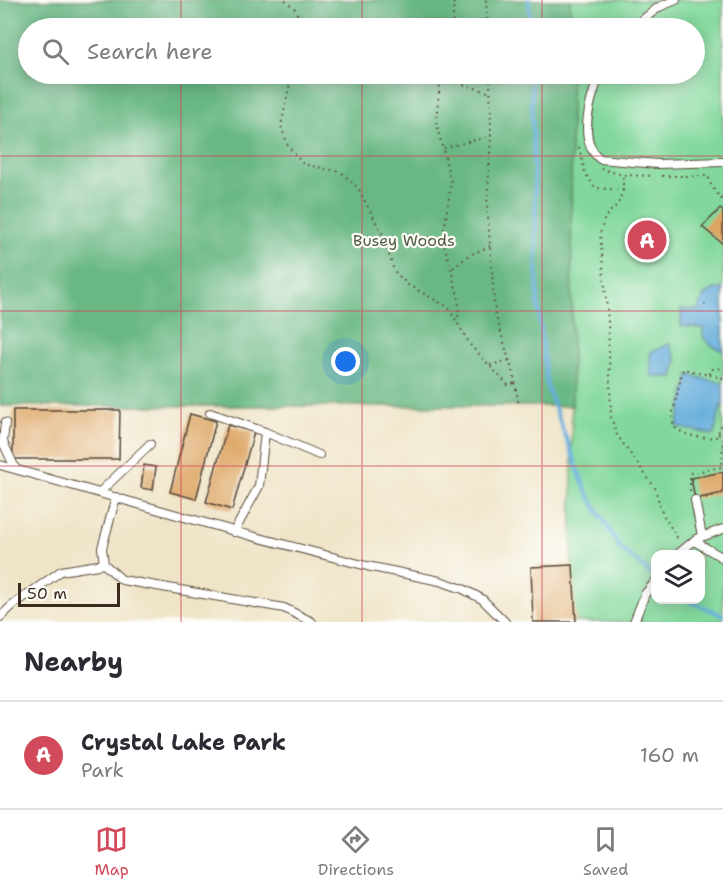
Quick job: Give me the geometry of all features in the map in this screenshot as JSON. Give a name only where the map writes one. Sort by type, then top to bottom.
[{"type":"lane","points":[[645,18],[659,7],[676,0]]},
{"type":"lane","points":[[596,84],[592,94],[588,138],[590,146],[600,159],[657,164],[723,162]]},
{"type":"lane","points":[[210,413],[265,432],[319,455]]},
{"type":"lane","points":[[5,423],[2,442],[15,468]]},
{"type":"lane","points":[[234,532],[259,486],[265,432]]},
{"type":"lane","points":[[100,492],[150,444]]},
{"type":"lane","points":[[0,465],[234,532],[368,566],[440,581],[482,599],[506,622]]},
{"type":"lane","points":[[116,497],[102,548],[104,564],[122,580],[284,608],[312,622]]},
{"type":"lane","points":[[695,500],[702,536]]},
{"type":"lane","points":[[683,550],[702,536],[723,529]]},
{"type":"lane","points":[[694,541],[723,558]]},
{"type":"lane","points":[[0,617],[13,605],[61,572],[104,564]]},
{"type":"lane","points":[[634,622],[645,594],[651,587]]},
{"type":"path","points":[[285,0],[295,9],[299,18]]},
{"type":"path","points":[[453,18],[454,0]]},
{"type":"path","points":[[486,0],[487,18]]},
{"type":"path","points":[[290,84],[281,126],[288,146],[303,164],[342,172],[358,188],[383,235],[394,271],[408,285],[448,307],[458,319],[471,345],[508,385],[515,382]]},
{"type":"path","points":[[440,84],[436,121],[451,183],[443,239],[453,268],[459,300],[458,319]]},
{"type":"path","points":[[466,84],[491,93]]},
{"type":"path","points":[[491,84],[491,136],[487,205],[495,313],[505,351],[510,360],[519,406]]},
{"type":"path","points":[[444,148],[491,136]]},
{"type":"path","points":[[599,167],[603,172],[623,175],[708,176],[711,187],[723,201]]},
{"type":"path","points":[[623,190],[618,204],[605,217],[600,234],[608,320],[611,417],[617,435],[654,488],[662,513],[680,550]]},
{"type":"path","points":[[453,268],[469,255],[490,246]]},
{"type":"path","points":[[704,303],[710,305]]},
{"type":"path","points":[[489,365],[510,360]]},
{"type":"path","points":[[710,374],[711,369],[723,368]]},
{"type":"path","points":[[723,378],[683,369],[672,416],[674,427],[679,431],[708,439],[716,437],[723,422]]},
{"type":"path","points":[[718,434],[723,438],[722,467],[688,475],[692,500],[718,496]]},
{"type":"green space","name":"Busey Woods","points":[[0,0],[570,0],[571,18],[18,18],[18,84],[571,84],[572,406],[0,406]]},
{"type":"green space","points":[[570,0],[723,0],[723,622],[572,622],[571,84],[705,84],[705,18],[571,18]]},
{"type":"water","points":[[715,289],[723,289],[723,351],[711,345],[703,337],[703,328],[681,326],[681,309],[698,310],[704,295]]},
{"type":"water","points":[[669,344],[677,360],[673,377],[651,376],[650,352]]},
{"type":"water","points":[[689,375],[723,383],[723,406],[721,406],[714,435],[677,427]]},
{"type":"building","points":[[720,209],[723,211],[723,244],[702,227]]},
{"type":"building","points":[[13,410],[120,410],[119,459],[13,459]]},
{"type":"building","points":[[190,414],[216,421],[196,499],[170,492]]},
{"type":"building","points":[[228,425],[254,432],[232,510],[206,502]]},
{"type":"building","points":[[144,465],[156,467],[153,490],[141,488]]},
{"type":"building","points":[[723,472],[723,493],[695,499],[691,478]]},
{"type":"building","points":[[573,565],[576,622],[533,622],[531,567]]},
{"type":"waterway","points":[[529,0],[530,18]]},
{"type":"waterway","points":[[531,84],[538,302],[547,387],[586,491],[620,548],[651,574]]},
{"type":"waterway","points":[[696,604],[723,615]]},
{"type":"place","name":"Crystal Lake Park","points":[[647,240]]}]
